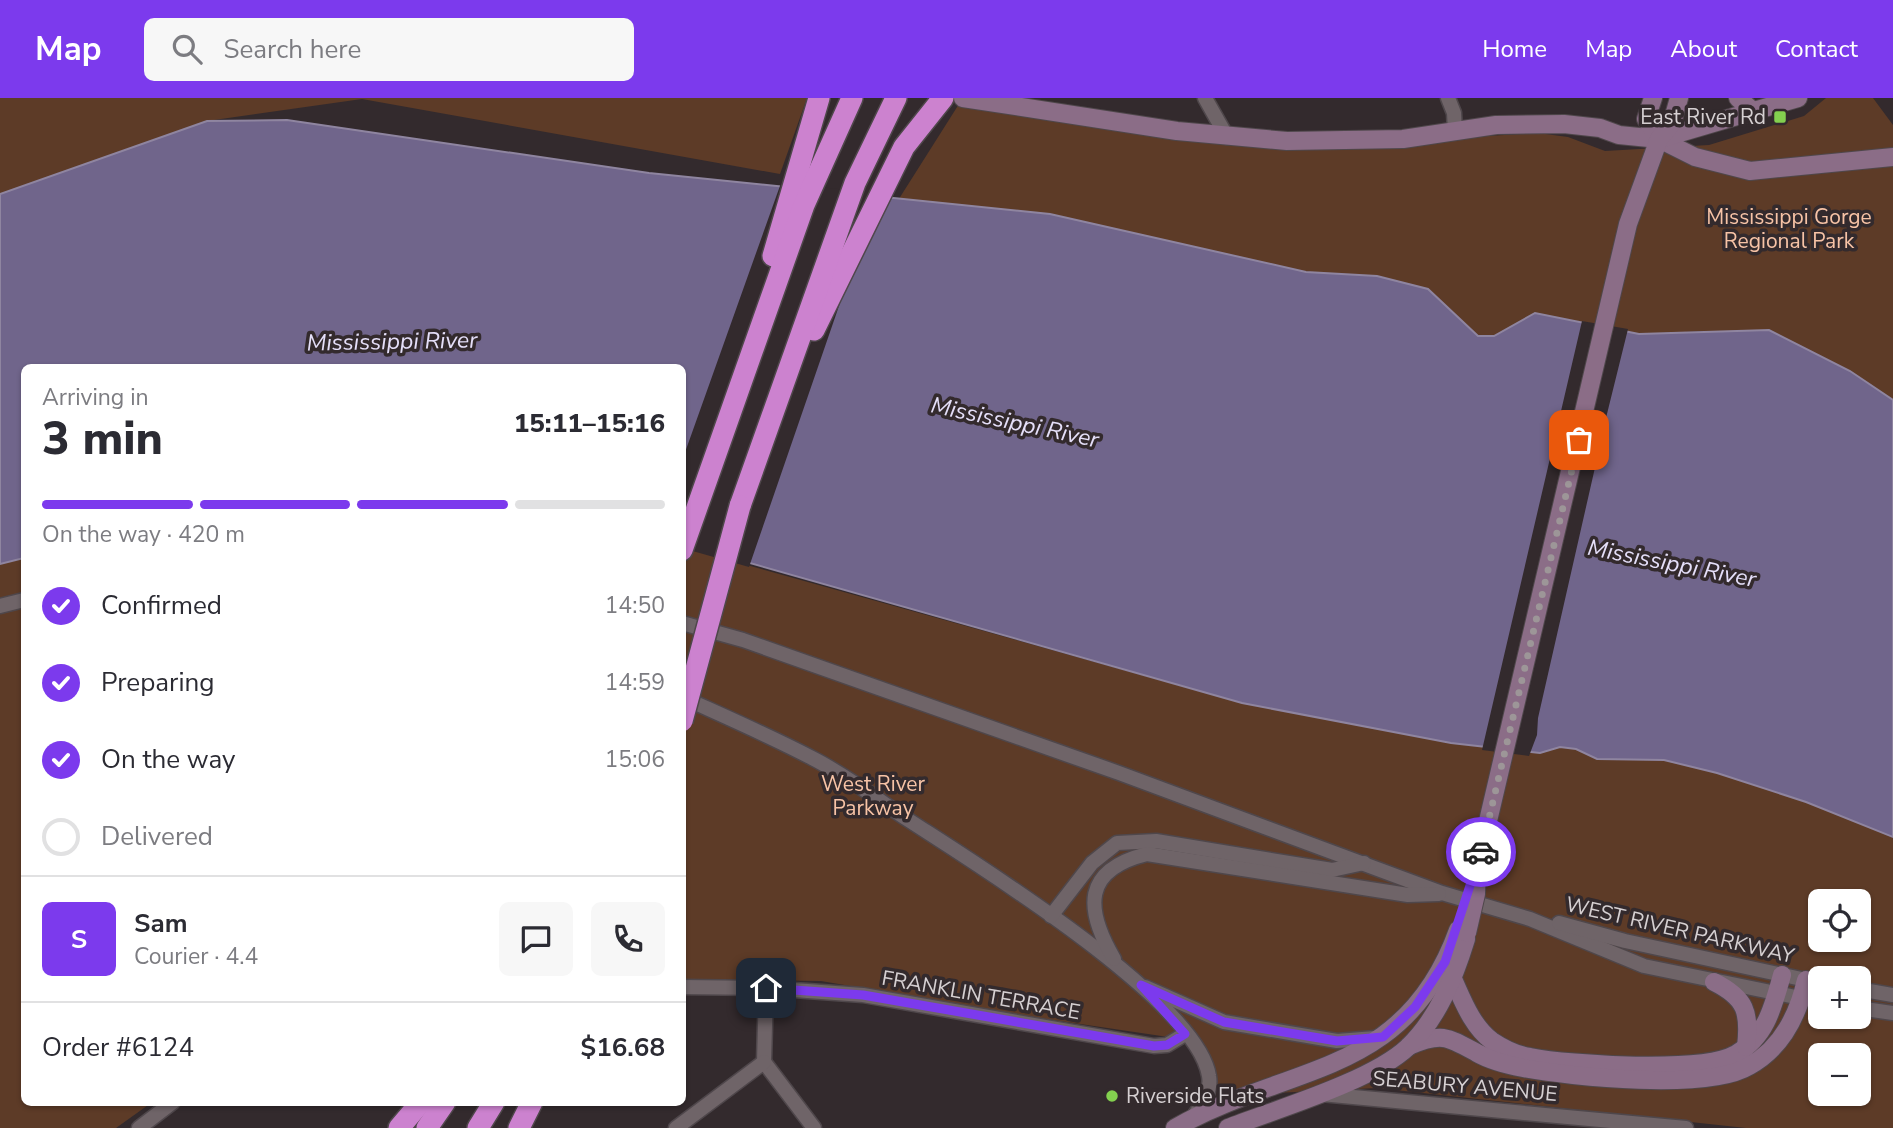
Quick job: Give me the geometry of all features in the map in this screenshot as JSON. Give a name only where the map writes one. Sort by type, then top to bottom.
[{"type":"highway","points":[[725,430],[810,121],[819,98]]},
{"type":"highway","points":[[686,539],[804,205],[852,98]]},
{"type":"highway","points":[[686,657],[842,217],[875,139],[896,98]]},
{"type":"highway","points":[[774,410],[904,146],[943,98]]},
{"type":"highway","points":[[686,707],[740,506]]},
{"type":"highway","points":[[399,1128],[418,1106]]},
{"type":"highway","points":[[426,1128],[442,1106]]},
{"type":"highway","points":[[478,1128],[492,1106]]},
{"type":"highway","points":[[519,1128],[531,1106]]},
{"type":"street","points":[[963,98],[1227,137],[1351,142],[1403,139],[1479,127],[1536,123],[1579,125],[1619,135],[1659,139],[1695,157],[1750,171],[1893,157]]},
{"type":"street","points":[[1205,98],[1227,137]]},
{"type":"street","points":[[1448,98],[1454,113],[1455,131]]},
{"type":"street","points":[[1653,98],[1646,119],[1659,139]]},
{"type":"street","points":[[1409,1046],[1436,1011],[1453,979],[1463,931],[1476,894],[1477,868],[1628,224],[1659,139],[1672,123],[1679,98]]},
{"type":"street","points":[[1738,98],[1755,113]]},
{"type":"street","points":[[1659,139],[1712,121],[1755,113],[1798,98]]},
{"type":"street","points":[[0,606],[21,601]]},
{"type":"street","name":"WEST RIVER PARKWAY","points":[[686,624],[743,640],[1364,863],[1442,894],[1530,919],[1808,980]]},
{"type":"street","points":[[686,698],[814,759],[1051,916],[1116,964],[1141,985],[1185,1034],[1209,1073],[1207,1092],[1192,1119]]},
{"type":"street","points":[[1051,916],[1092,863],[1116,843],[1156,841],[1332,870],[1364,863]]},
{"type":"street","points":[[1116,964],[1097,926],[1096,893],[1102,880],[1121,861],[1147,854],[1408,895],[1429,897],[1442,894]]},
{"type":"street","name":"WEST RIVER PARKWAY","points":[[1530,919],[1644,966],[1808,1000]]},
{"type":"street","points":[[1175,1128],[1330,1066],[1383,1037],[1402,1022],[1423,998],[1463,931]]},
{"type":"street","points":[[1453,979],[1480,1031],[1511,1053],[1532,1058],[1646,1066],[1702,1065],[1721,1061],[1746,1047],[1763,1032],[1782,975]]},
{"type":"street","points":[[1714,982],[1738,997],[1744,1007],[1748,1021],[1746,1047]]},
{"type":"street","points":[[1141,985],[1224,1022],[1337,1041],[1383,1037]]},
{"type":"street","name":"FRANKLIN TERRACE","points":[[686,988],[766,988],[863,995],[1154,1046],[1167,1045],[1185,1034]]},
{"type":"street","points":[[766,988],[764,1062],[814,1128]]},
{"type":"street","points":[[1228,1128],[1373,1070],[1409,1046],[1428,1038],[1449,1038],[1479,1055],[1502,1062],[1584,1076],[1686,1079],[1733,1073],[1770,1052],[1797,1014],[1808,989]]},
{"type":"street","points":[[1871,991],[1893,995]]},
{"type":"street","points":[[1871,1010],[1893,1013]]},
{"type":"street","points":[[676,1128],[764,1062]]},
{"type":"street","name":"SEABURY AVENUE","points":[[1316,1093],[1611,1120],[1628,1125]]},
{"type":"street","points":[[139,1128],[168,1106]]},
{"type":"street","points":[[1628,1125],[1686,1128]]},
{"type":"green space","points":[[0,98],[807,98],[780,174],[362,99],[207,121],[0,194]]},
{"type":"green space","name":"Mississippi Gorge Regional Park","points":[[1826,98],[1873,98],[1893,125],[1893,410],[1709,331],[1639,334],[1535,313],[1494,336],[1478,336],[1428,289],[1378,276],[1306,272],[890,213],[959,104],[1300,147],[1410,147],[1487,136],[1538,133],[1568,137],[1605,151],[1709,145],[1804,116]]},
{"type":"green space","name":"West River Parkway","points":[[686,548],[1242,703],[1451,743],[1540,753],[1560,747],[1576,749],[1597,759],[1664,760],[1717,773],[1806,802],[1893,837],[1893,1128],[1746,1128],[1377,1088],[1217,1096],[1214,1068],[1202,1042],[821,981],[686,979]]},
{"type":"green space","points":[[21,559],[21,1106],[147,1106],[116,1128],[0,1128],[0,564]]},
{"type":"water","name":"Mississippi River","points":[[287,120],[649,173],[1050,214],[1306,272],[1377,276],[1428,289],[1478,336],[1494,336],[1535,313],[1639,334],[1769,330],[1850,371],[1893,400],[1893,837],[1806,802],[1717,773],[1664,760],[1597,759],[1576,749],[1560,747],[1540,753],[1451,743],[1242,703],[686,545],[686,364],[21,364],[21,559],[0,564],[0,194],[207,121]]},
{"type":"pier","points":[[781,183],[886,194],[860,245],[749,567],[686,549],[686,450]]},
{"type":"pier","points":[[1582,321],[1628,329],[1604,426],[1607,430],[1604,444],[1599,450],[1538,718],[1537,735],[1529,756],[1482,750]]},
{"type":"way so far","points":[[1481,852],[1579,440]]},
{"type":"place","name":"East River Rd","points":[[1780,117]]},
{"type":"place","name":"Riverside Flats","points":[[1112,1096]]},
{"type":"route","points":[[766,988],[863,995],[1154,1046],[1176,1042],[1185,1034],[1141,985],[1224,1022],[1337,1041],[1383,1037],[1402,1022],[1423,998],[1445,962],[1458,930],[1481,852]]}]
